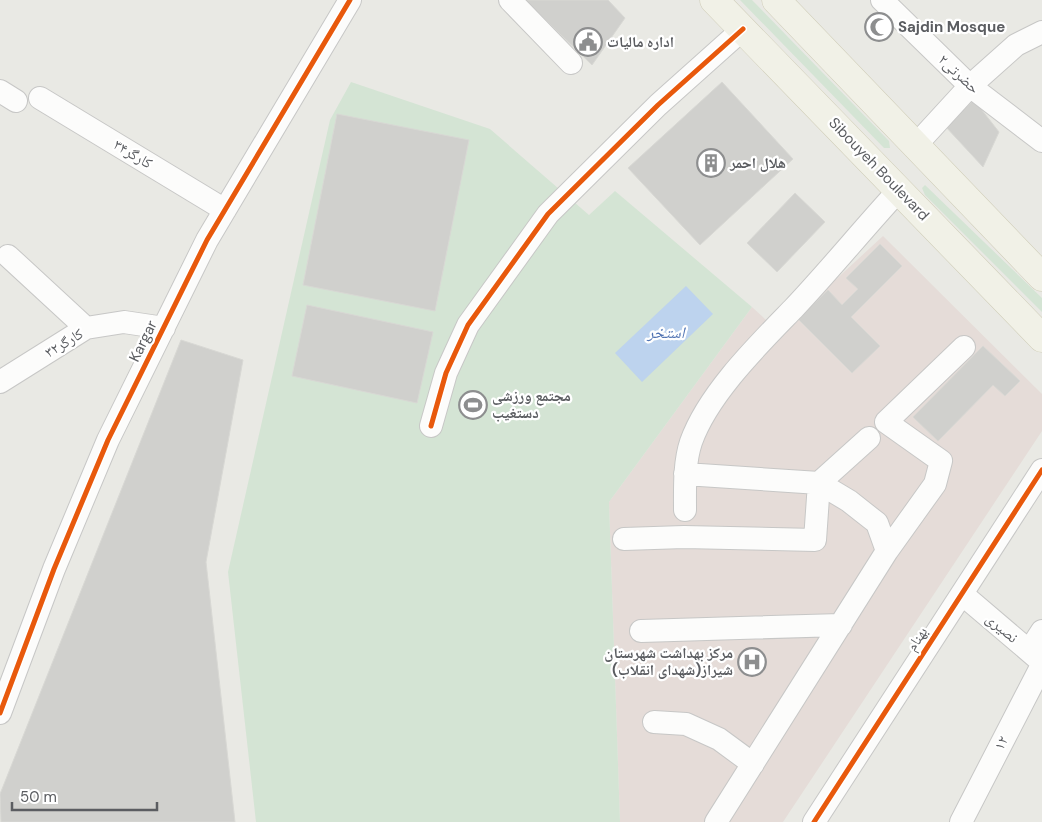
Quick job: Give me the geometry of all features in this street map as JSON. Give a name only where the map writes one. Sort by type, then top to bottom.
[{"type":"main road","name":"Sibouyeh Boulevard","points":[[714,0],[1042,338]]},
{"type":"main road","points":[[776,0],[1042,277]]},
{"type":"main road","points":[[899,190],[922,153]]},
{"type":"street","name":"Kargar","points":[[0,713],[8,667],[54,569],[108,440],[208,240],[350,0]]},
{"type":"street","points":[[510,0],[572,63]]},
{"type":"street","name":"حضرتی۲","points":[[882,0],[970,86],[1042,141]]},
{"type":"street","points":[[431,426],[446,373],[468,325],[548,214],[658,105],[743,29]]},
{"type":"street","points":[[922,153],[970,86],[1016,45],[1042,32]]},
{"type":"street","name":"کارگر۳۴","points":[[40,98],[225,210]]},
{"type":"street","points":[[685,510],[685,474],[691,442],[716,396],[764,337],[793,309],[899,190]]},
{"type":"street","points":[[8,256],[86,328]]},
{"type":"street","name":"کارگر۳۲","points":[[0,382],[86,328],[124,322],[164,328]]},
{"type":"street","points":[[716,822],[887,551],[934,484],[941,461],[886,422],[964,347]]},
{"type":"street","points":[[624,539],[815,540],[819,483],[868,438]]},
{"type":"street","name":"بهنام","points":[[814,822],[1042,470]]},
{"type":"street","points":[[685,474],[819,483],[849,500],[877,523],[887,551]]},
{"type":"street","name":"نصیری","points":[[962,594],[1038,659]]},
{"type":"street","points":[[641,630],[842,624]]},
{"type":"street","name":"۱۲","points":[[961,822],[1038,659],[1042,631]]},
{"type":"street","points":[[654,722],[686,724],[719,739],[753,764]]},
{"type":"shaded area","name":"مرکز بهداشت شهرستان شیراز(شهدای انقلاب)","points":[[883,236],[1042,394],[1042,431],[783,822],[620,822],[609,502],[752,307],[779,332]]},
{"type":"green space","points":[[740,0],[752,0],[889,141],[890,148],[884,148]]},
{"type":"green space","name":"مجتمع ورزشی دستغیب","points":[[351,82],[490,129],[589,215],[615,191],[752,307],[609,502],[620,822],[256,822],[228,572],[330,120]]},
{"type":"green space","points":[[925,185],[1042,298],[1042,312],[925,195],[922,188]]},
{"type":"water","name":"استخر","points":[[686,286],[713,314],[642,382],[615,353]]},
{"type":"building","name":"اداره مالیات","points":[[525,0],[608,0],[625,18],[592,65]]},
{"type":"building","name":"هلال احمر","points":[[722,82],[793,159],[700,245],[628,168]]},
{"type":"building","points":[[974,100],[999,132],[983,167],[945,126]]},
{"type":"building","points":[[337,114],[469,140],[435,311],[303,285]]},
{"type":"building","points":[[795,193],[825,222],[777,272],[747,243]]},
{"type":"building","points":[[880,244],[902,266],[851,317],[880,346],[852,373],[798,319],[828,290],[842,305],[858,289],[846,278]]},
{"type":"building","points":[[307,305],[433,332],[417,403],[292,376]]},
{"type":"building","points":[[181,340],[243,360],[206,562],[235,822],[1,822],[0,794]]},
{"type":"building","points":[[983,346],[1020,381],[1005,396],[993,385],[938,441],[913,417]]},
{"type":"cycle path","points":[[0,713],[54,569],[108,440],[207,240],[350,0]]},
{"type":"cycle path","points":[[431,426],[446,373],[468,325],[548,214],[658,105],[743,29]]},
{"type":"cycle path","points":[[814,822],[1042,470]]},
{"type":"place","name":"Sajdin Mosque","points":[[879,27]]},
{"type":"place","name":"اداره مالیات","points":[[588,42]]},
{"type":"place","name":"هلال احمر","points":[[711,163]]},
{"type":"place","name":"مجتمع ورزشی دستغیب","points":[[473,405]]},
{"type":"place","name":"مرکز بهداشت شهرستان شیراز(شهدای انقلاب)","points":[[752,662]]}]
